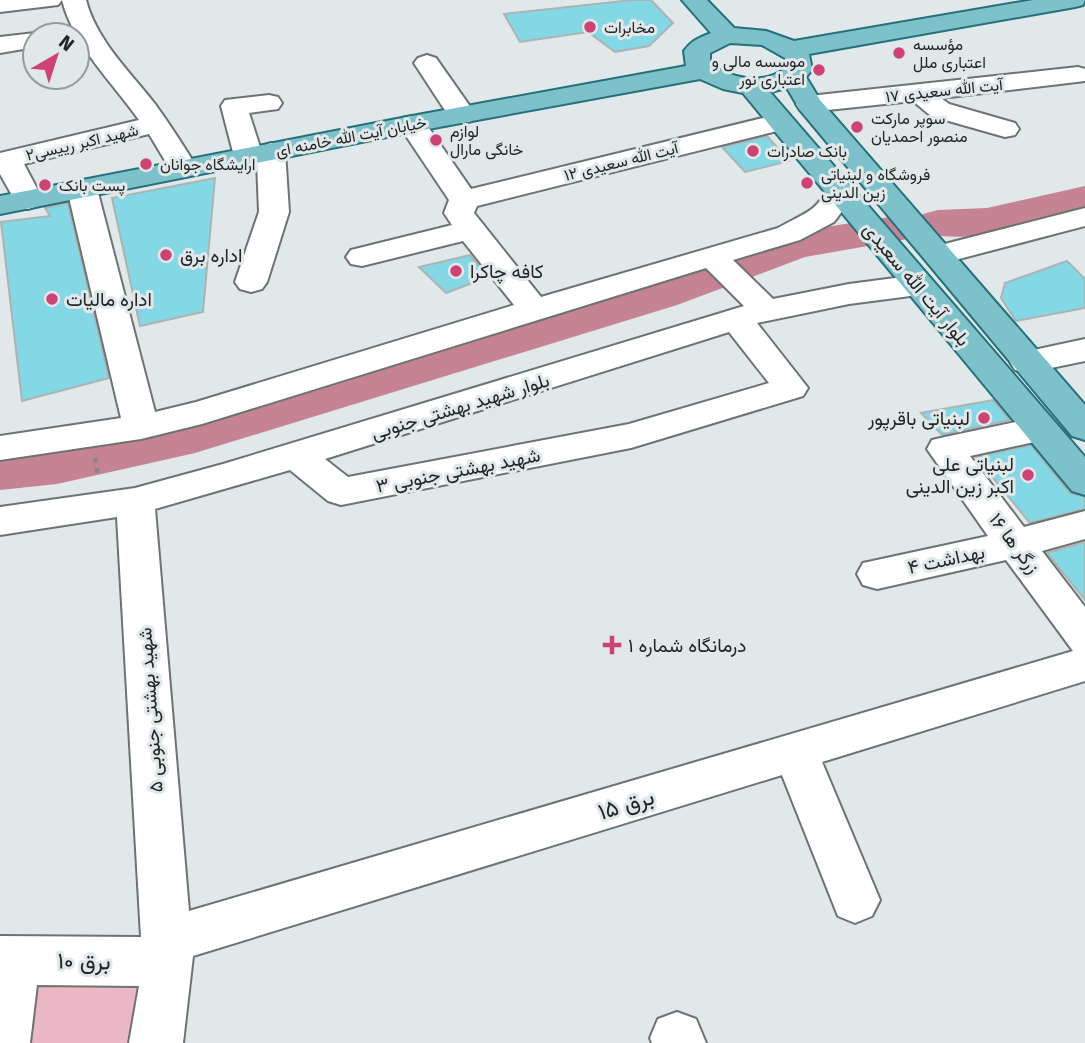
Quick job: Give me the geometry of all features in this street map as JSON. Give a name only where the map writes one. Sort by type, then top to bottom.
[{"type":"main road","points":[[694,0],[727,36]]},
{"type":"main road","points":[[792,63],[769,39],[727,36],[704,45],[697,51],[695,58],[703,71],[723,81],[751,86],[782,82],[792,63],[1075,0]]},
{"type":"main road","name":"بلوار آیت الله سعیدی","points":[[792,63],[809,104],[940,254],[1027,362],[1085,428]]},
{"type":"main road","name":"خیابان آیت الله خامنه ای","points":[[14,202],[411,124],[703,71]]},
{"type":"main road","name":"بلوار آیت الله سعیدی","points":[[751,86],[1085,482]]},
{"type":"street","points":[[0,5],[50,0]]},
{"type":"street","points":[[74,0],[77,21]]},
{"type":"street","points":[[0,46],[21,42]]},
{"type":"street","points":[[91,47],[156,124],[183,168]]},
{"type":"street","points":[[426,63],[462,116]]},
{"type":"street","name":"آیت الله سعیدی ۱۷","points":[[809,104],[1078,75]]},
{"type":"street","points":[[917,91],[940,110],[1005,129]]},
{"type":"street","points":[[251,282],[274,212],[260,154],[234,106],[269,103]]},
{"type":"street","name":"آیت الله سعیدی ۱۲","points":[[464,200],[779,122]]},
{"type":"street","name":"شهید اکبر رییسی۲","points":[[14,202],[7,160],[156,124]]},
{"type":"street","points":[[411,124],[464,200],[459,213],[470,230],[534,309]]},
{"type":"street","points":[[82,189],[141,427]]},
{"type":"street","points":[[0,448],[141,427],[202,412],[534,309],[789,234],[823,216],[840,194]]},
{"type":"street","points":[[940,254],[1085,217]]},
{"type":"street","points":[[362,257],[470,230]]},
{"type":"street","points":[[712,257],[752,315]]},
{"type":"street","name":"بلوار شهید بهشتی جنوبی","points":[[0,521],[297,456],[752,315],[849,294],[918,285]]},
{"type":"street","name":"شهید بهشتی جنوبی ۳","points":[[297,456],[341,492],[631,436],[791,388],[752,315]]},
{"type":"street","points":[[1027,362],[1085,350]]},
{"type":"street","name":"زرگر ها ۱۶","points":[[1039,429],[945,449],[1085,638]]},
{"type":"street","name":"شهید بهشتی جنوبی ۵","points":[[117,495],[166,941],[156,1043]]},
{"type":"street","name":"بهداشت ۴","points":[[877,574],[1016,544],[1085,525]]},
{"type":"street","name":"برق ۱۵","points":[[166,941],[1085,664]]},
{"type":"street","points":[[796,753],[855,900]]},
{"type":"street","name":"برق ۱۰","points":[[7,960],[166,941]]},
{"type":"street","points":[[4,1043],[7,960]]},
{"type":"path","points":[[94,452],[117,495]]},
{"type":"shaded area","points":[[24,971],[152,973],[143,1043],[15,1043]]},
{"type":"building","name":"مخابرات","points":[[651,0],[673,23],[649,46],[615,52],[588,32],[520,42],[504,14]]},
{"type":"building","name":"بانک صادرات","points":[[767,136],[789,161],[745,172],[722,147]]},
{"type":"building","name":"اداره برق","points":[[215,178],[203,312],[140,326],[112,198]]},
{"type":"building","name":"اداره مالیات","points":[[68,203],[109,378],[22,401],[1,222],[50,216],[45,208]]},
{"type":"building","name":"کافه چاکرا","points":[[470,255],[488,277],[446,293],[419,267]]},
{"type":"building","points":[[1067,261],[1085,279],[1085,308],[1016,321],[1001,298],[1005,283]]},
{"type":"building","name":"لبنیاتی باقرپور","points":[[993,400],[1010,420],[942,435],[921,413]]},
{"type":"building","name":"لبنیاتی علی اکبر زین الدینی","points":[[1031,445],[1070,493],[1085,497],[1085,509],[1030,523],[976,457]]},
{"type":"building","points":[[1085,542],[1085,600],[1047,553]]},
{"type":"waterway","points":[[938,223],[987,221],[1085,199]]},
{"type":"waterway","points":[[0,471],[57,465],[195,435],[660,295],[789,248],[822,239],[903,228]]},
{"type":"place","name":"مخابرات","points":[[590,27]]},
{"type":"place","name":"مؤسسه اعتباری ملل","points":[[899,53]]},
{"type":"place","name":"موسسه مالی و اعتباری نور","points":[[819,70]]},
{"type":"place","name":"سوپر مارکت منصور احمدیان","points":[[857,127]]},
{"type":"place","name":"لوازم خانگی مارال","points":[[436,140]]},
{"type":"place","name":"بانک صادرات","points":[[753,151]]},
{"type":"place","name":"ارایشگاه جوانان","points":[[146,164]]},
{"type":"place","name":"فروشگاه و لبنیاتی زین الدینی","points":[[807,183]]},
{"type":"place","name":"پست بانک","points":[[45,185]]},
{"type":"place","name":"اداره برق","points":[[166,255]]},
{"type":"place","name":"کافه چاکرا","points":[[456,271]]},
{"type":"place","name":"اداره مالیات","points":[[52,299]]},
{"type":"place","name":"لبنیاتی باقرپور","points":[[984,418]]},
{"type":"place","name":"لبنیاتی علی اکبر زین الدینی","points":[[1028,475]]},
{"type":"place","name":"درمانگاه شماره ۱","points":[[612,645]]}]
